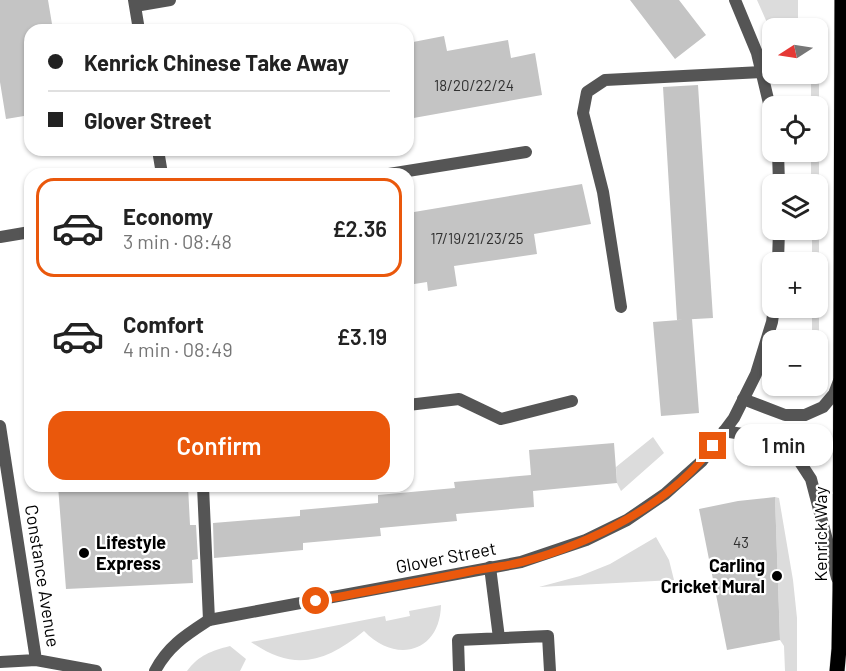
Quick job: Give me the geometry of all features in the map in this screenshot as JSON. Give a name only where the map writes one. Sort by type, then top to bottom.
[{"type":"main road","name":"Kenrick Way","points":[[837,671],[840,591],[842,0]]},
{"type":"street","points":[[138,24],[135,3],[170,0]]},
{"type":"street","points":[[621,307],[603,192],[583,112],[587,92],[605,80],[762,72],[757,53],[735,0]]},
{"type":"street","points":[[414,170],[526,152]]},
{"type":"street","points":[[0,237],[24,233]]},
{"type":"street","name":"Glover Street","points":[[155,671],[160,661],[178,640],[209,620],[521,562],[586,540],[627,520],[665,494],[702,461],[734,418],[756,374],[773,318]]},
{"type":"street","points":[[743,399],[785,415],[806,415],[823,407],[834,394],[840,375]]},
{"type":"street","points":[[414,404],[459,399],[501,419],[572,400]]},
{"type":"street","name":"Constance Avenue","points":[[0,430],[36,660]]},
{"type":"street","points":[[724,431],[748,435],[780,445],[798,459],[811,479],[840,591]]},
{"type":"street","points":[[203,492],[209,620]]},
{"type":"street","points":[[490,567],[499,638]]},
{"type":"street","points":[[459,671],[458,640],[548,636],[550,671]]},
{"type":"street","points":[[0,662],[36,660],[96,671]]},
{"type":"shaded area","points":[[757,0],[798,0],[798,18],[765,18]]},
{"type":"shaded area","points":[[811,84],[819,84],[819,96],[811,96]]},
{"type":"shaded area","points":[[811,162],[819,162],[819,174],[811,174]]},
{"type":"shaded area","points":[[812,240],[819,240],[819,252],[812,252]]},
{"type":"shaded area","points":[[812,318],[819,318],[819,330],[812,330]]},
{"type":"shaded area","points":[[653,437],[664,453],[621,491],[617,483],[616,467]]},
{"type":"shaded area","points":[[775,497],[779,498],[793,580],[797,618],[797,671],[785,671],[784,646],[780,640]]},
{"type":"shaded area","points":[[656,537],[669,560],[674,580],[539,587],[580,576],[610,564]]},
{"type":"shaded area","points":[[441,605],[439,621],[433,634],[424,643],[414,648],[402,650],[389,648],[364,631],[322,657],[295,660],[266,651],[251,642],[385,616],[386,621],[410,616],[409,611]]},
{"type":"shaded area","points":[[230,646],[246,659],[240,671],[187,671],[206,654]]},
{"type":"building","points":[[0,0],[48,0],[52,24],[24,24],[24,116],[6,119],[0,82]]},
{"type":"building","points":[[630,0],[679,0],[706,35],[675,59]]},
{"type":"building","points":[[444,36],[447,51],[508,40],[511,58],[535,53],[542,95],[414,118],[414,42]]},
{"type":"building","points":[[698,85],[713,318],[677,320],[663,87]]},
{"type":"building","points":[[582,184],[591,224],[534,234],[537,254],[454,266],[457,286],[428,291],[427,282],[414,284],[414,212]]},
{"type":"building","points":[[692,319],[699,413],[661,416],[653,322]]},
{"type":"building","points":[[614,443],[617,483],[533,491],[534,507],[456,514],[457,521],[380,528],[381,536],[303,543],[303,550],[214,558],[213,523],[300,516],[300,510],[378,503],[378,495],[455,488],[454,482],[531,475],[529,450]]},
{"type":"building","points":[[58,492],[188,492],[190,525],[196,525],[198,559],[192,560],[193,583],[66,589]]},
{"type":"building","points":[[775,497],[780,640],[727,650],[699,509],[738,501]]},
{"type":"place","name":"Lifestyle Express","points":[[84,553]]},
{"type":"place","name":"Carling Cricket Mural","points":[[777,576]]},
{"type":"route","points":[[316,601],[521,562],[586,540],[627,520],[665,494],[702,461],[713,446]]}]
